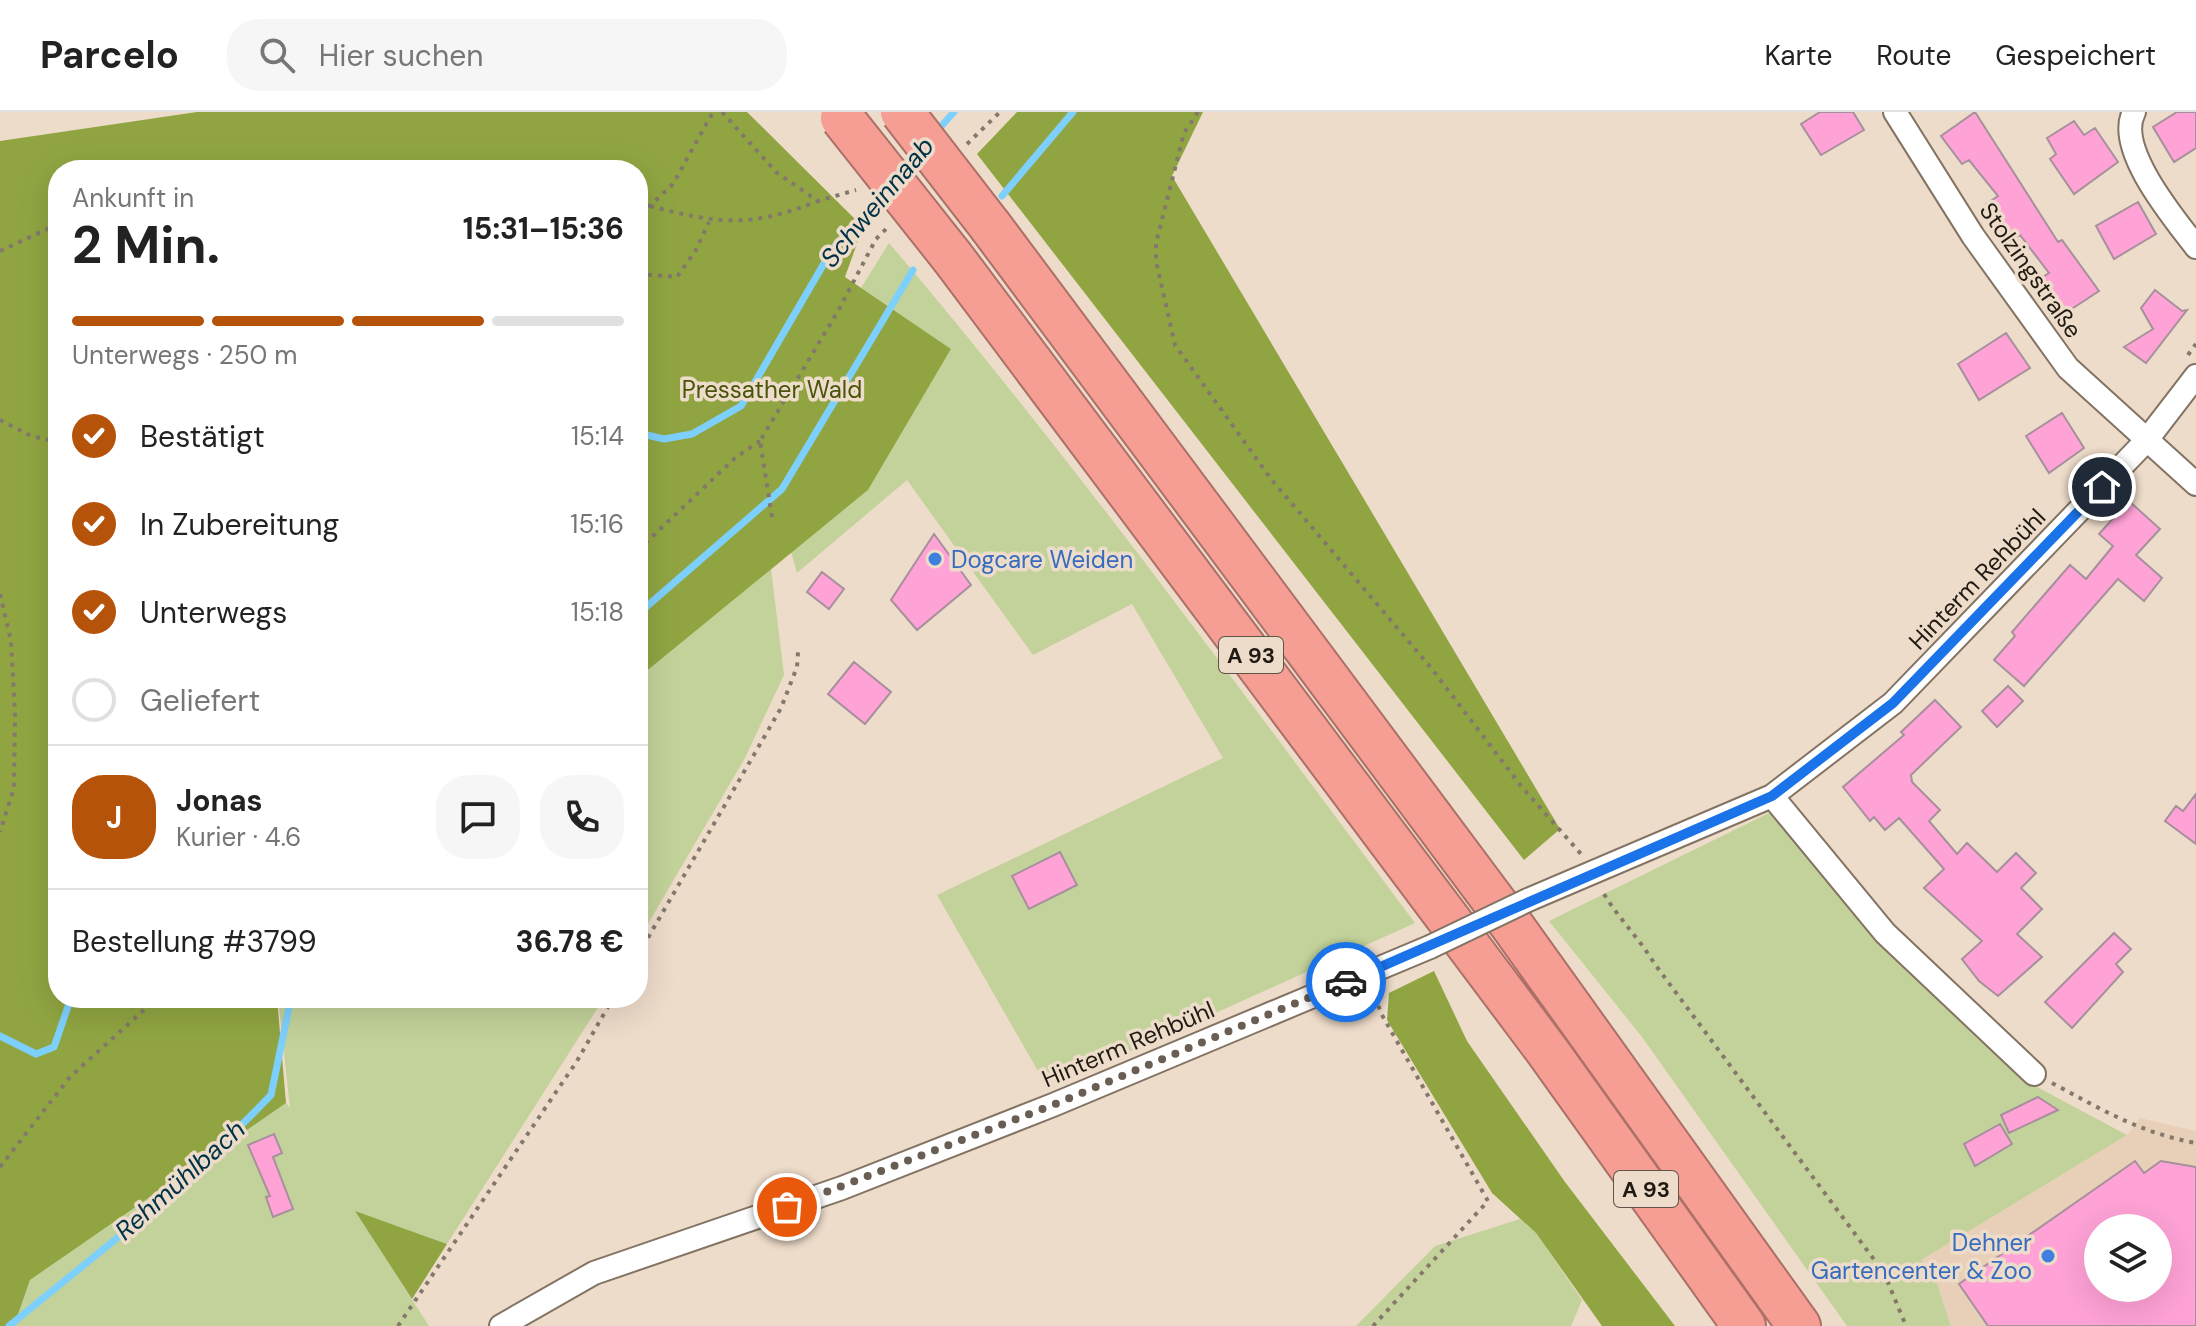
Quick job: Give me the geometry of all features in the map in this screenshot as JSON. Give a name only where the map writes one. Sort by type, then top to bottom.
[{"type":"highway","name":"A 93","points":[[902,112],[1511,924],[1799,1326]]},
{"type":"highway","name":"A 93","points":[[840,115],[953,258],[1548,1052],[1744,1326]]},
{"type":"street","name":"Stolzingstraße","points":[[1895,112],[1973,236],[2068,368],[2196,484]]},
{"type":"street","points":[[2134,112],[2127,125],[2130,144],[2168,210],[2196,247]]},
{"type":"street","name":"Hinterm Rehbühl","points":[[501,1326],[594,1273],[842,1188],[1366,974],[1528,900],[1772,796],[1893,703],[2146,441],[2196,376]]},
{"type":"street","points":[[1772,796],[1885,933],[2034,1074]]},
{"type":"path","points":[[650,206],[673,184],[713,112]]},
{"type":"path","points":[[722,112],[776,172],[818,201]]},
{"type":"path","points":[[962,150],[1000,112]]},
{"type":"path","points":[[1198,112],[1184,133],[1156,243],[1156,261],[1175,345],[1271,479],[1432,669],[1521,786],[1593,872],[1616,914],[1637,933],[1654,963],[1884,1273],[1906,1326]]},
{"type":"path","points":[[650,206],[709,222],[781,215],[856,191]]},
{"type":"path","points":[[648,541],[735,458],[760,441],[838,311],[876,239],[897,217]]},
{"type":"path","points":[[648,275],[677,277],[696,250],[709,222]]},
{"type":"path","points":[[0,251],[48,229]]},
{"type":"path","points":[[0,420],[31,436],[48,440]]},
{"type":"path","points":[[760,441],[772,517]]},
{"type":"path","points":[[0,594],[11,641],[15,713],[14,788],[0,832]]},
{"type":"path","points":[[648,938],[781,708],[797,667],[798,652]]},
{"type":"path","points":[[1366,974],[1382,1015],[1488,1201],[1373,1326]]},
{"type":"path","points":[[0,1167],[70,1077],[146,1008]]},
{"type":"path","points":[[398,1326],[577,1061],[607,1008]]},
{"type":"path","points":[[2034,1074],[2117,1121],[2166,1138],[2196,1143]]},
{"type":"shaded area","name":"Dehner Gartencenter & Zoo","points":[[2140,1118],[2196,1131],[2196,1326],[1951,1326],[1936,1280],[1920,1260],[2127,1135]]},
{"type":"green space","name":"Pressather Wald","points":[[197,112],[747,112],[863,227],[845,277],[951,349],[868,490],[648,670],[648,160],[48,160],[48,1008],[278,1008],[286,1103],[30,1280],[14,1326],[0,1326],[0,141]]},
{"type":"green space","points":[[1017,112],[1203,112],[1172,176],[1560,829],[1524,860],[977,154]]},
{"type":"green space","points":[[889,243],[1092,494],[1415,923],[1058,1084],[1038,1071],[937,895],[1223,758],[1132,604],[1033,655],[907,480],[797,573],[791,552],[868,490],[951,349],[861,288]]},
{"type":"green space","points":[[771,569],[784,675],[745,758],[648,924],[648,670]]},
{"type":"green space","points":[[1773,811],[1812,863],[1878,935],[2024,1080],[2127,1135],[1921,1260],[1936,1280],[1951,1326],[1847,1326],[1642,1037],[1549,921]]},
{"type":"green space","points":[[1434,971],[1467,1041],[1565,1182],[1675,1326],[1602,1326],[1536,1233],[1492,1193],[1387,1020],[1389,993]]},
{"type":"green space","points":[[279,1008],[598,1008],[447,1244],[356,1212],[429,1326],[14,1326],[30,1280],[286,1103],[290,1108]]},
{"type":"green space","points":[[355,1211],[447,1244],[412,1299]]},
{"type":"green space","points":[[1520,1219],[1536,1233],[1582,1300],[1571,1326],[1356,1326],[1435,1246]]},
{"type":"building","points":[[1820,112],[1853,112],[1864,130],[1821,155],[1801,124]]},
{"type":"building","points":[[1975,112],[2058,242],[2062,240],[2099,291],[2061,316],[2036,281],[2049,273],[2020,235],[2008,242],[1986,204],[1998,196],[1969,160],[1962,164],[1941,136]]},
{"type":"building","points":[[2177,112],[2196,112],[2196,148],[2174,162],[2153,127]]},
{"type":"building","points":[[2074,121],[2084,135],[2095,128],[2118,162],[2074,194],[2050,159],[2056,154],[2047,138]]},
{"type":"building","points":[[2138,202],[2156,234],[2114,259],[2096,226]]},
{"type":"building","points":[[2155,290],[2182,311],[2187,310],[2146,363],[2124,347],[2153,329],[2141,308]]},
{"type":"building","points":[[2006,333],[2030,368],[1979,400],[1958,364]]},
{"type":"building","points":[[2062,413],[2084,448],[2049,473],[2026,436]]},
{"type":"building","points":[[2129,501],[2160,529],[2136,555],[2162,578],[2144,601],[2118,579],[2024,686],[1994,660],[2015,636],[2012,632],[2070,565],[2086,579],[2113,546],[2099,534]]},
{"type":"building","name":"Dogcare Weiden","points":[[934,534],[971,585],[917,630],[891,600]]},
{"type":"building","points":[[822,572],[844,589],[829,609],[807,592]]},
{"type":"building","points":[[854,662],[891,692],[865,724],[828,694]]},
{"type":"building","points":[[2008,686],[2023,701],[1997,727],[1982,711]]},
{"type":"building","points":[[1935,700],[1961,727],[1911,775],[1912,782],[1940,810],[1929,821],[1957,854],[1967,843],[1997,872],[2016,853],[2036,873],[2021,888],[2042,909],[2017,934],[2042,957],[1998,996],[1979,981],[1962,959],[1982,941],[1924,888],[1944,869],[1899,818],[1885,830],[1874,817],[1870,821],[1843,787],[1904,735],[1901,732]]},
{"type":"building","points":[[2196,794],[2196,844],[2165,821],[2176,806],[2183,811]]},
{"type":"building","points":[[1060,852],[1077,885],[1029,909],[1012,876]]},
{"type":"building","points":[[2114,933],[2131,949],[2116,964],[2123,972],[2072,1028],[2045,1002]]},
{"type":"building","points":[[2038,1097],[2058,1110],[2009,1133],[2001,1115]]},
{"type":"building","points":[[2000,1124],[2012,1144],[1975,1166],[1964,1144]]},
{"type":"building","points":[[274,1134],[282,1153],[273,1157],[293,1209],[273,1217],[266,1197],[270,1196],[248,1145]]},
{"type":"building","name":"Dehner Gartencenter & Zoo","points":[[2135,1161],[2144,1173],[2161,1161],[2196,1167],[2196,1326],[1988,1326],[1959,1284]]},
{"type":"waterway","name":"Schweinnaab","points":[[936,132],[954,112]]},
{"type":"waterway","name":"Rehmühlbach","points":[[1002,196],[1073,112]]},
{"type":"waterway","name":"Schweinnaab","points":[[648,435],[664,439],[692,434],[741,406],[833,248],[883,192]]},
{"type":"waterway","name":"Rehmühlbach","points":[[648,605],[782,489],[913,270]]},
{"type":"waterway","name":"Schweinnaab","points":[[0,1036],[36,1054],[54,1047],[68,1008]]},
{"type":"waterway","name":"Rehmühlbach","points":[[9,1326],[186,1182],[271,1095],[289,1008]]},
{"type":"way so far","points":[[787,1207],[1053,1105],[1346,982]]},
{"type":"place","name":"Dogcare Weiden","points":[[935,559]]},
{"type":"place","name":"Dehner Gartencenter & Zoo","points":[[2048,1256]]},
{"type":"route","points":[[1346,982],[1772,796],[1893,703],[2102,487]]}]
